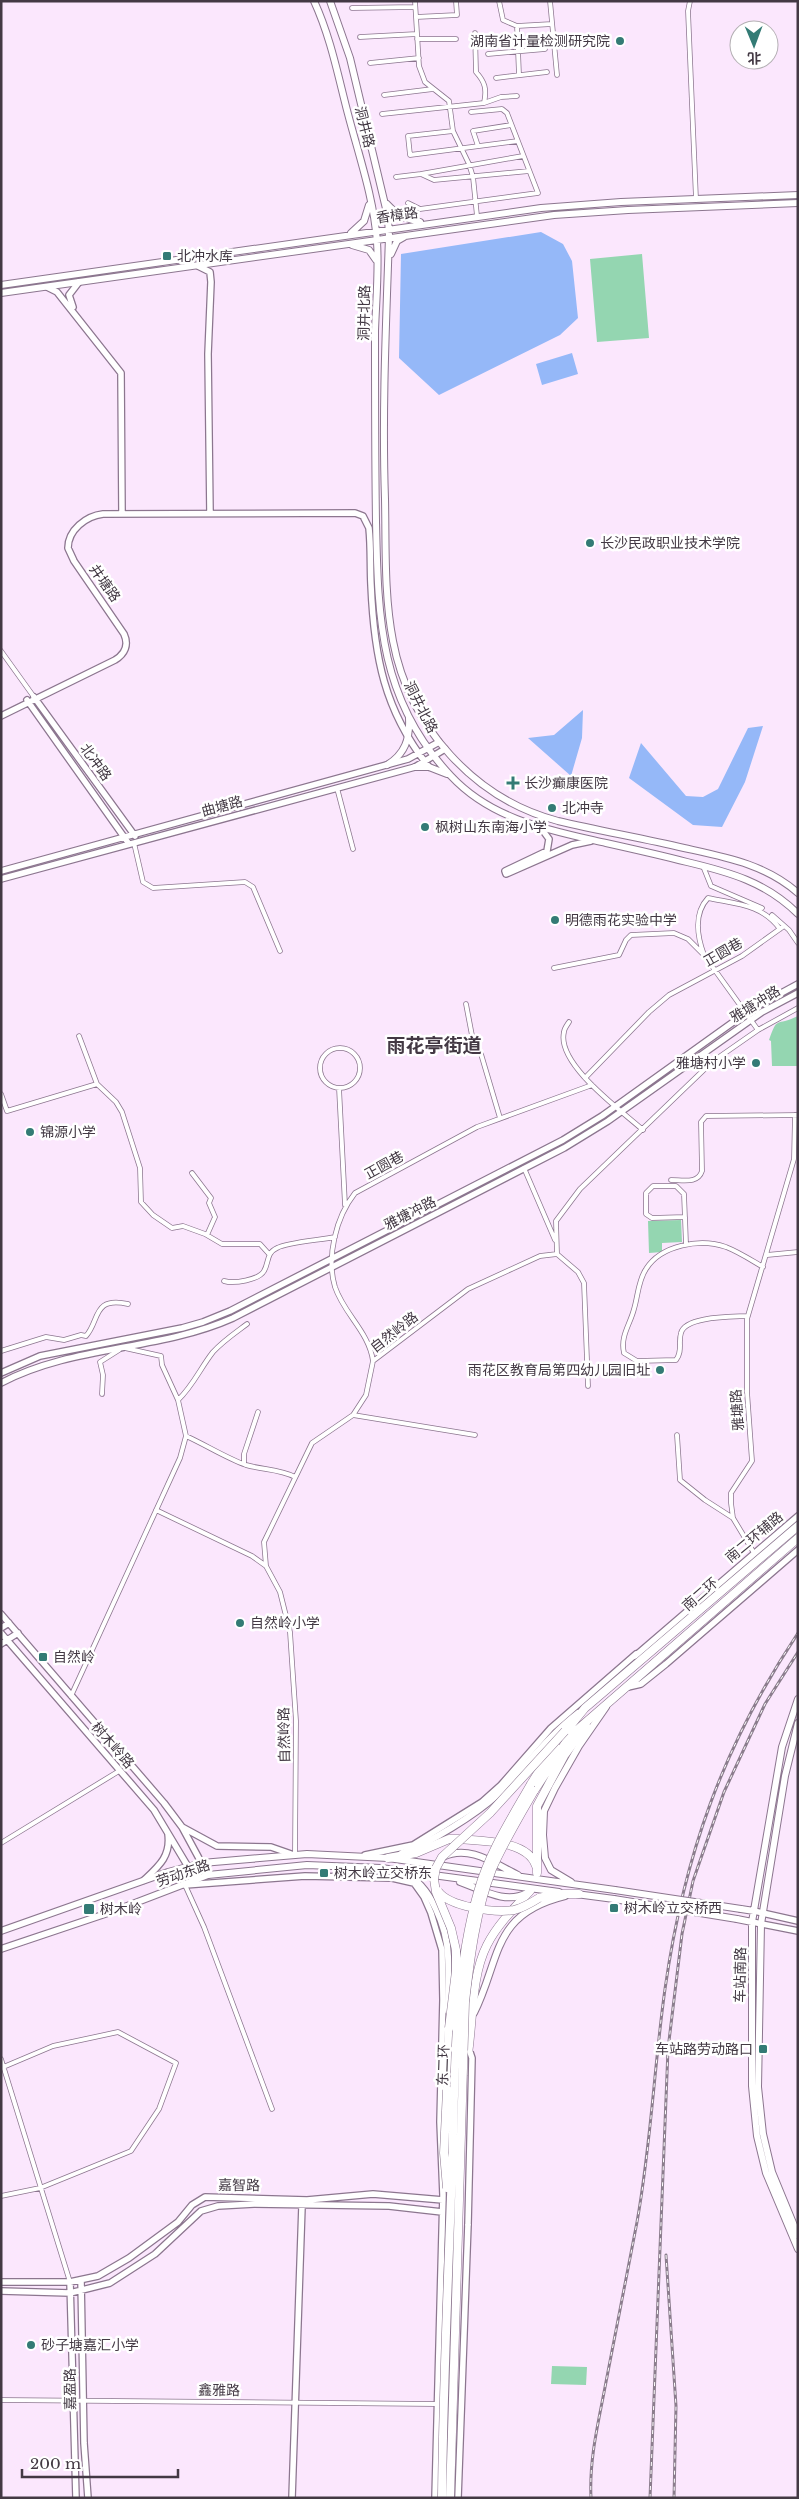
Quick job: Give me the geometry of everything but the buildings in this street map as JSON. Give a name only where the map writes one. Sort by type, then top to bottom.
[{"type":"highway","name":"南二环","points":[[618,1680],[798,1526]]},
{"type":"highway","name":"南二环","points":[[626,1688],[798,1538]]},
{"type":"highway","name":"东二环","points":[[442,2498],[458,2022],[474,1907],[486,1868],[498,1842],[543,1764],[585,1708],[618,1680]]},
{"type":"highway","name":"东二环","points":[[450,2498],[463,2034],[467,1988],[478,1921],[488,1882],[505,1842],[550,1764],[570,1736],[626,1688]]},
{"type":"highway","points":[[388,1858],[416,1853],[449,1839],[475,1840],[525,1850],[534,1861],[537,1873],[536,1817],[539,1801],[564,1756],[595,1714]]},
{"type":"highway","points":[[450,2218],[444,2154],[449,2028],[456,1971],[456,1950],[451,1928],[434,1885],[436,1868],[442,1857],[490,1813],[566,1731]]},
{"type":"highway","points":[[434,1885],[440,1894],[450,1901],[489,1909],[514,1910],[539,1898],[555,1894],[579,1894]]},
{"type":"highway","points":[[463,2079],[470,2052],[475,1991],[482,1956],[492,1936],[530,1891]]},
{"type":"main road","name":"洞井路","points":[[314,1],[336,60],[370,201],[376,231],[377,263]]},
{"type":"main road","name":"洞井路","points":[[330,1],[350,58],[384,197],[389,229],[389,262]]},
{"type":"main road","name":"香樟路","points":[[1,285],[477,216],[592,204],[798,195]]},
{"type":"main road","points":[[384,197],[391,209],[399,216],[409,221],[429,223]]},
{"type":"main road","points":[[342,236],[361,226],[370,201]]},
{"type":"main road","name":"香樟路","points":[[1,293],[389,238],[591,212],[798,203]]},
{"type":"main road","points":[[389,262],[394,246],[408,236]]},
{"type":"main road","points":[[340,245],[369,250],[377,263]]},
{"type":"main road","name":"洞井北路","points":[[389,262],[385,366],[384,481],[389,612],[398,662],[418,709],[439,742],[476,780],[495,794],[529,810],[557,820],[744,862],[775,876],[798,892]]},
{"type":"main road","name":"洞井北路","points":[[377,263],[375,480],[378,604],[385,652],[398,692],[408,714],[429,748],[453,778],[486,804],[542,828],[703,866],[758,883],[798,914]]},
{"type":"main road","points":[[387,765],[400,756],[408,738],[408,714]]},
{"type":"main road","points":[[415,767],[428,765],[453,778]]},
{"type":"main road","points":[[576,1884],[551,1870],[545,1858],[543,1822],[547,1802],[588,1732],[614,1698]]},
{"type":"main road","name":"车站南路","points":[[798,1699],[782,1747],[752,1922],[753,2111],[766,2172],[798,2248]]},
{"type":"main road","points":[[388,1858],[426,1842],[495,1796],[552,1735],[585,1708]]},
{"type":"main road","name":"车站南路","points":[[798,1723],[785,1776],[770,1878],[761,1924],[758,2021],[760,2113],[772,2172],[798,2235]]},
{"type":"main road","points":[[442,1857],[454,1853],[468,1852],[523,1878]]},
{"type":"main road","name":"劳动东路","points":[[1,1931],[190,1866],[202,1863],[295,1855],[365,1855],[754,1911]]},
{"type":"main road","name":"劳动东路","points":[[1,1949],[185,1885],[208,1875],[307,1865],[381,1868]]},
{"type":"main road","points":[[381,1868],[614,1899],[752,1922]]},
{"type":"main road","points":[[381,1868],[414,1878],[424,1890],[446,1938],[449,2028]]},
{"type":"main road","points":[[447,1878],[500,1896],[512,1898],[530,1891]]},
{"type":"main road","points":[[474,2013],[503,1936],[527,1913],[554,1899],[579,1894]]},
{"type":"street","points":[[415,1],[419,58],[425,82],[449,101],[453,131],[470,164],[477,216]]},
{"type":"street","points":[[416,17],[457,15],[456,1]]},
{"type":"street","points":[[499,1],[503,20],[517,26],[552,24]]},
{"type":"street","points":[[550,1],[557,75]]},
{"type":"street","points":[[690,1],[688,11],[696,199]]},
{"type":"street","points":[[352,8],[415,7]]},
{"type":"street","points":[[517,26],[519,75]]},
{"type":"street","points":[[360,37],[417,34]]},
{"type":"street","points":[[475,34],[476,72],[484,80],[486,92],[484,103]]},
{"type":"street","points":[[417,39],[456,39]]},
{"type":"street","points":[[488,54],[546,49]]},
{"type":"street","points":[[370,63],[419,58]]},
{"type":"street","points":[[496,78],[548,72]]},
{"type":"street","points":[[384,95],[433,89]]},
{"type":"street","points":[[382,114],[484,103],[501,97],[517,96]]},
{"type":"street","points":[[408,202],[420,209],[538,193],[507,113],[502,109],[471,112]]},
{"type":"street","points":[[478,146],[473,131],[511,125]]},
{"type":"street","points":[[453,131],[408,136],[410,155],[518,141]]},
{"type":"street","points":[[396,177],[524,156]]},
{"type":"street","points":[[421,174],[434,180],[529,171]]},
{"type":"street","points":[[196,266],[206,269],[211,277],[208,354],[210,512]]},
{"type":"street","points":[[79,282],[70,292],[69,302],[124,372],[123,512]]},
{"type":"street","points":[[47,287],[57,292],[121,373],[123,512]]},
{"type":"street","name":"井塘路","points":[[1,714],[114,658],[122,651],[124,643],[122,635],[72,562],[66,549],[65,543],[70,530],[87,515],[103,511],[355,513],[363,516],[368,524],[373,621],[379,666],[390,702],[408,738]]},
{"type":"street","points":[[1,651],[35,698]]},
{"type":"street","name":"北冲路","points":[[35,698],[134,834],[134,843]]},
{"type":"street","name":"北冲路","points":[[27,701],[124,837],[134,843]]},
{"type":"street","points":[[408,738],[428,765],[435,756],[445,749]]},
{"type":"street","name":"曲塘路","points":[[1,871],[387,765],[419,754],[439,742]]},
{"type":"street","name":"曲塘路","points":[[1,879],[415,767]]},
{"type":"street","points":[[337,788],[353,849]]},
{"type":"street","points":[[542,828],[549,839],[547,851],[505,871],[506,874],[572,845],[596,841]]},
{"type":"street","points":[[134,843],[143,882],[153,888],[245,882],[253,887],[280,951]]},
{"type":"street","points":[[703,866],[711,886],[764,909],[784,926],[798,943]]},
{"type":"street","points":[[704,955],[698,939],[698,919],[701,905],[708,898],[762,910],[772,917],[780,929]]},
{"type":"street","name":"正圆巷","points":[[585,1078],[649,1012],[669,995],[742,956],[784,926]]},
{"type":"street","points":[[554,968],[619,955],[626,940],[631,935],[674,933],[688,939],[704,955],[758,1030]]},
{"type":"street","name":"雅塘冲路","points":[[1,1373],[40,1356],[203,1322],[563,1140],[616,1106],[746,1013],[798,984]]},
{"type":"street","name":"雅塘冲路","points":[[1,1383],[38,1366],[208,1329],[564,1148],[621,1111],[751,1020],[798,993]]},
{"type":"street","points":[[466,1004],[474,1046],[481,1054],[500,1118]]},
{"type":"street","points":[[588,1386],[584,1284],[578,1272],[557,1254],[556,1221],[580,1189],[712,1062],[758,1030],[798,1008]]},
{"type":"street","points":[[569,1022],[563,1033],[570,1059],[592,1085],[643,1130]]},
{"type":"street","points":[[79,1036],[97,1084],[116,1102],[122,1112],[140,1168],[141,1202],[143,1206],[172,1228],[183,1226],[207,1235],[222,1244],[260,1244],[269,1254]]},
{"type":"street","points":[[344,1048],[354,1053],[360,1063],[360,1075],[353,1084],[339,1088],[331,1087],[322,1079],[320,1068],[323,1057],[332,1049],[344,1048]]},
{"type":"street","points":[[1,1094],[7,1111],[97,1084]]},
{"type":"street","name":"正圆巷","points":[[345,1205],[355,1193],[477,1127],[592,1085]]},
{"type":"street","points":[[339,1088],[345,1205],[335,1237],[332,1267],[336,1288],[372,1347],[373,1361]]},
{"type":"street","points":[[671,1180],[696,1180],[700,1177],[702,1172],[701,1122],[706,1116],[796,1115]]},
{"type":"street","name":"雅塘路","points":[[754,1553],[733,1518],[731,1492],[752,1461],[747,1392],[748,1316],[794,1159],[796,1115]]},
{"type":"street","points":[[524,1168],[556,1241]]},
{"type":"street","points":[[192,1173],[211,1198],[209,1203],[214,1217],[207,1235]]},
{"type":"street","points":[[685,1217],[652,1218],[646,1214],[646,1193],[653,1186],[676,1186],[684,1194],[685,1217],[686,1244]]},
{"type":"street","points":[[224,1281],[232,1283],[261,1275],[265,1270],[269,1254],[277,1247],[335,1237]]},
{"type":"street","points":[[748,1316],[696,1321],[685,1325],[680,1333],[680,1350],[676,1360],[637,1361],[624,1353],[623,1337],[634,1311],[639,1286],[646,1268],[659,1256],[686,1244],[724,1246],[763,1267]]},
{"type":"street","points":[[767,1255],[798,1252]]},
{"type":"street","name":"自然岭路","points":[[295,1855],[296,1721],[290,1632],[280,1592],[266,1566],[264,1542],[312,1443],[353,1415],[366,1395],[373,1361],[468,1289],[540,1256],[557,1254]]},
{"type":"street","points":[[1,1351],[46,1337],[64,1340],[81,1335],[86,1336],[98,1311],[106,1305],[121,1302],[128,1304]]},
{"type":"street","points":[[178,1400],[188,1391],[212,1353],[226,1339],[247,1324]]},
{"type":"street","points":[[71,1696],[180,1458],[186,1436],[178,1400],[162,1365],[162,1356],[124,1348],[100,1362],[103,1375],[102,1394]]},
{"type":"street","points":[[244,1464],[244,1454],[258,1412]]},
{"type":"street","points":[[353,1415],[474,1435]]},
{"type":"street","points":[[186,1436],[244,1464],[267,1471],[283,1471],[295,1477]]},
{"type":"street","points":[[677,1436],[680,1480],[705,1500],[733,1518]]},
{"type":"street","points":[[156,1510],[252,1556],[266,1566]]},
{"type":"street","name":"南二环辅路","points":[[618,1680],[636,1654],[798,1516]]},
{"type":"street","points":[[626,1688],[641,1684],[660,1669],[798,1550]]},
{"type":"street","name":"树木岭路","points":[[1,1614],[182,1827],[208,1875]]},
{"type":"street","points":[[1,1628],[9,1623]]},
{"type":"street","name":"树木岭路","points":[[1,1633],[4,1642],[154,1810],[190,1866],[196,1880]]},
{"type":"street","points":[[4,1642],[18,1634]]},
{"type":"street","points":[[365,1855],[413,1845],[482,1802],[501,1785],[551,1728],[636,1654]]},
{"type":"street","points":[[1,1843],[119,1771]]},
{"type":"street","points":[[182,1827],[217,1846],[271,1847],[295,1855]]},
{"type":"street","points":[[143,1881],[161,1865],[167,1855],[169,1841],[167,1830]]},
{"type":"street","points":[[381,1868],[414,1884],[424,1897],[442,1950],[443,2044],[440,2161],[442,2212],[434,2498]]},
{"type":"street","points":[[272,2109],[204,1927],[185,1885],[280,1877],[337,1875],[392,1878],[414,1884]]},
{"type":"street","points":[[754,1911],[798,1920]]},
{"type":"street","points":[[752,1922],[798,1931]]},
{"type":"street","points":[[1,2196],[40,2188],[131,2151],[159,2109],[176,2063],[118,2032],[53,2046],[2,2067]]},
{"type":"street","points":[[458,2498],[468,2224],[472,2058],[470,2052]]},
{"type":"street","points":[[1,2060],[70,2282]]},
{"type":"street","name":"嘉智路","points":[[1,2282],[70,2282],[98,2276],[129,2258],[178,2222],[192,2205],[205,2197],[307,2200],[373,2194],[442,2200]]},
{"type":"street","name":"嘉智路","points":[[1,2291],[70,2293],[110,2283],[155,2254],[201,2211],[218,2206],[254,2204],[388,2206],[442,2212]]},
{"type":"street","points":[[292,2498],[302,2206]]},
{"type":"street","name":"嘉盈路","points":[[80,2280],[88,2498]]},
{"type":"street","name":"嘉盈路","points":[[70,2282],[76,2498]]},
{"type":"street","name":"鑫雅路","points":[[1,2400],[83,2399],[436,2404]]},
{"type":"green space","points":[[642,254],[649,338],[597,342],[590,259]]},
{"type":"green space","points":[[798,1016],[798,1066],[772,1066],[771,1041],[769,1040],[774,1027],[778,1023]]},
{"type":"green space","points":[[681,1220],[682,1242],[662,1243],[662,1252],[649,1253],[648,1221]]},
{"type":"green space","points":[[552,2366],[587,2367],[586,2385],[551,2384]]},
{"type":"water","points":[[541,232],[563,244],[572,261],[578,318],[560,335],[439,395],[399,358],[401,254]]},
{"type":"water","points":[[572,353],[578,374],[542,385],[536,364]]},
{"type":"water","points":[[583,710],[582,738],[571,776],[528,738],[554,735]]},
{"type":"water","points":[[763,726],[745,782],[722,827],[693,825],[629,778],[641,743],[686,796],[703,797],[718,789],[748,728]]},
{"type":"railway","points":[[591,2498],[595,2439],[642,2193],[665,1989],[683,1893],[710,1803],[728,1760],[748,1717],[798,1633]]},
{"type":"railway","points":[[650,2498],[668,2049],[682,1934],[693,1881],[724,1792],[765,1704],[798,1652]]},
{"type":"railway","points":[[666,2255],[676,2406],[674,2498]]},
{"type":"place","name":"湖南省计量检测研究院","points":[[620,41]]},
{"type":"place","name":"北冲水库","points":[[167,256]]},
{"type":"place","name":"长沙民政职业技术学院","points":[[590,543]]},
{"type":"place","name":"长沙癫康医院","points":[[513,783]]},
{"type":"place","name":"北冲寺","points":[[552,808]]},
{"type":"place","name":"枫树山东南海小学","points":[[425,827]]},
{"type":"place","name":"明德雨花实验中学","points":[[555,920]]},
{"type":"place","name":"雅塘村小学","points":[[756,1063]]},
{"type":"place","name":"锦源小学","points":[[30,1132]]},
{"type":"place","name":"雨花区教育局第四幼儿园旧址","points":[[660,1370]]},
{"type":"place","name":"自然岭小学","points":[[240,1623]]},
{"type":"place","name":"自然岭","points":[[43,1657]]},
{"type":"place","name":"树木岭立交桥东","points":[[324,1873]]},
{"type":"place","name":"树木岭立交桥西","points":[[614,1908]]},
{"type":"place","name":"树木岭","points":[[89,1909]]},
{"type":"place","name":"车站路劳动路口","points":[[763,2049]]},
{"type":"place","name":"砂子塘嘉汇小学","points":[[31,2345]]},
{"type":"district","name":"雨花亭街道","points":[[434,1045]]}]
